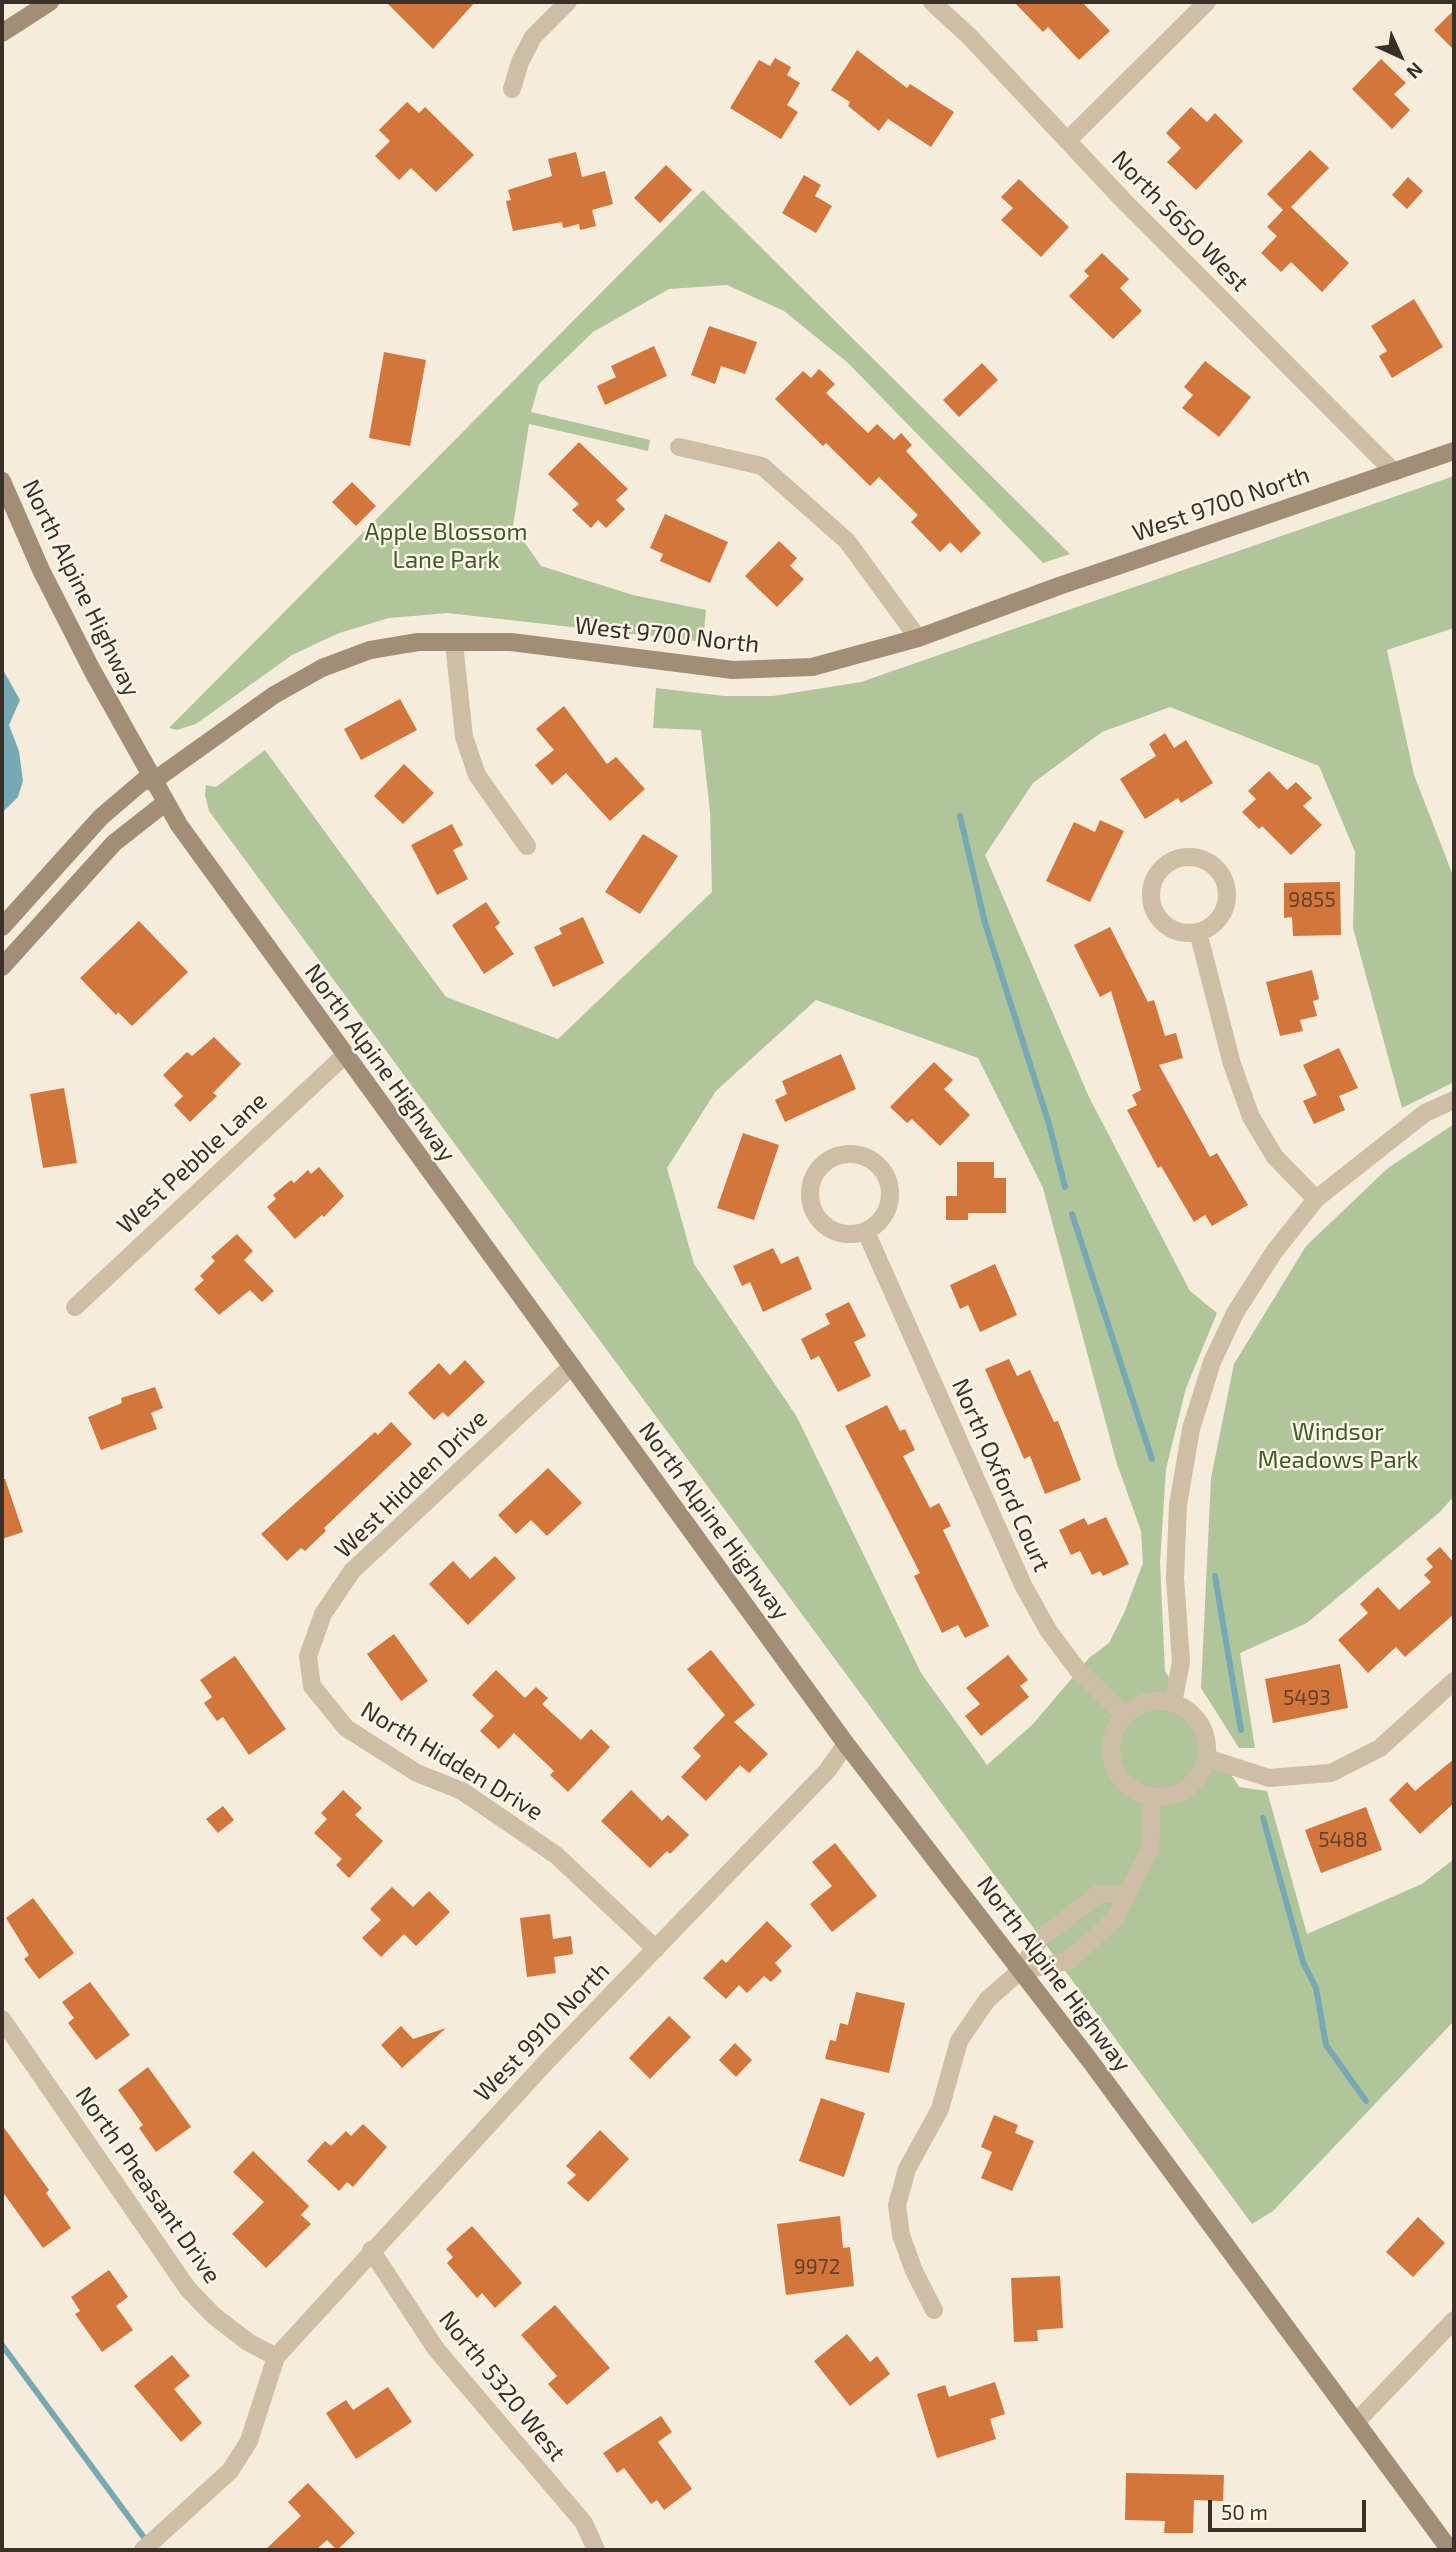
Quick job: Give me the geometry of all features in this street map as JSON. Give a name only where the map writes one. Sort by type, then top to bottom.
[{"type":"main road","points":[[2,33],[50,2]]},
{"type":"main road","name":"West 9700 North","points":[[2,927],[101,817],[150,779],[274,695],[322,667],[370,650],[418,642],[511,642],[733,670],[812,667],[918,638],[1096,573],[1454,451]]},
{"type":"main road","name":"North Alpine Highway","points":[[2,481],[41,570],[165,803],[344,1056],[846,1744],[1020,1971],[1357,2421],[1450,2550]]},
{"type":"main road","points":[[2,967],[114,843],[165,803]]},
{"type":"street","points":[[512,89],[520,62],[533,37],[568,2]]},
{"type":"street","name":"North 5650 West","points":[[932,2],[1123,200],[1394,472]]},
{"type":"street","points":[[1068,140],[1207,2]]},
{"type":"street","points":[[679,447],[762,466],[847,541],[918,638]]},
{"type":"street","points":[[454,643],[464,737],[477,775],[527,846]]},
{"type":"street","points":[[1182,857],[1204,859],[1221,873],[1225,883],[1226,904],[1222,913],[1208,928],[1198,932],[1176,931],[1158,918],[1152,908],[1151,886],[1156,875],[1172,860],[1182,857]]},
{"type":"street","points":[[1198,932],[1232,1064],[1251,1117],[1275,1157],[1317,1199]]},
{"type":"street","name":"West Pebble Lane","points":[[75,1307],[344,1056]]},
{"type":"street","points":[[1172,1703],[1181,1661],[1175,1578],[1178,1505],[1191,1429],[1212,1362],[1235,1313],[1274,1252],[1317,1199],[1425,1113],[1454,1100]]},
{"type":"street","points":[[841,1154],[861,1155],[879,1165],[885,1174],[891,1196],[889,1207],[884,1217],[866,1231],[841,1234],[820,1222],[813,1212],[810,1199],[814,1175],[832,1158],[841,1154]]},
{"type":"street","name":"North Oxford Court","points":[[866,1231],[1023,1585],[1048,1630],[1077,1669],[1125,1716]]},
{"type":"street","name":"West Hidden Drive","points":[[308,1656],[323,1614],[352,1571],[572,1366]]},
{"type":"street","name":"North Hidden Drive","points":[[308,1656],[312,1686],[346,1728],[417,1773],[462,1791],[556,1854],[656,1949]]},
{"type":"street","points":[[1207,1758],[1269,1777],[1331,1773],[1380,1748],[1454,1681]]},
{"type":"street","points":[[1147,1703],[1172,1703],[1184,1708],[1200,1724],[1205,1735],[1207,1758],[1196,1780],[1187,1788],[1176,1794],[1152,1797],[1128,1786],[1114,1765],[1112,1740],[1125,1716],[1147,1703]]},
{"type":"street","name":"West 9910 North","points":[[276,2357],[371,2250],[827,1771],[846,1744]]},
{"type":"street","points":[[1020,1971],[1069,1961],[1115,1919],[1125,1894],[1150,1849],[1152,1797]]},
{"type":"street","points":[[934,2310],[914,2271],[901,2235],[897,2205],[907,2169],[940,2109],[959,2041],[987,2000],[1020,1971],[1040,1939],[1098,1894],[1125,1894]]},
{"type":"street","name":"North Pheasant Drive","points":[[2,2019],[188,2289],[240,2336],[276,2357]]},
{"type":"street","name":"North 5320 West","points":[[371,2250],[436,2349],[584,2522],[596,2550]]},
{"type":"street","points":[[1357,2421],[1454,2320]]},
{"type":"street","points":[[143,2550],[230,2471],[248,2441],[276,2357]]},
{"type":"green space","name":"Apple Blossom Lane Park","points":[[703,190],[1070,554],[1043,563],[848,363],[784,311],[727,285],[669,289],[593,332],[539,384],[531,412],[650,440],[648,451],[529,424],[513,526],[541,566],[633,595],[706,610],[703,642],[448,613],[389,618],[339,633],[292,655],[196,724],[177,730],[169,728]]},
{"type":"green space","points":[[1454,476],[1454,628],[1387,650],[1414,775],[1454,878],[1454,1082],[1402,1108],[1353,928],[1355,852],[1319,766],[1170,707],[1102,732],[1033,783],[985,855],[1089,1097],[1190,1291],[1217,1313],[1186,1388],[1166,1469],[1160,1562],[1165,1671],[1239,1787],[1267,1791],[1307,1934],[1422,1884],[1454,1859],[1454,2021],[1273,2211],[1252,2224],[209,811],[205,795],[206,785],[216,787],[265,750],[446,997],[558,1039],[712,892],[710,812],[701,730],[653,728],[656,688],[724,696],[773,696],[861,682]],"holes":[[[816,1000],[978,1058],[1043,1188],[1116,1461],[1141,1531],[1143,1563],[1109,1643],[1089,1658],[1033,1724],[987,1765],[921,1673],[797,1417],[694,1264],[667,1168],[716,1091]]]},
{"type":"green space","name":"Windsor Meadows Park","points":[[1454,1124],[1454,1496],[1440,1512],[1307,1623],[1240,1653],[1255,1748],[1239,1748],[1201,1688],[1211,1478],[1234,1364],[1306,1246],[1388,1168]]},
{"type":"water","points":[[2,668],[20,700],[9,725],[19,751],[23,781],[18,797],[2,813]]},
{"type":"building","points":[[386,2],[475,2],[433,49]]},
{"type":"building","points":[[1014,2],[1082,2],[1110,31],[1079,60],[1048,27],[1043,32]]},
{"type":"building","points":[[1454,10],[1454,50],[1434,30]]},
{"type":"building","points":[[857,50],[907,88],[910,84],[954,112],[931,147],[888,119],[879,131],[848,106],[850,102],[831,90]]},
{"type":"building","points":[[775,58],[791,67],[787,75],[800,83],[787,105],[798,112],[781,139],[730,108],[759,60],[770,66]]},
{"type":"building","points":[[1381,59],[1406,83],[1394,94],[1410,110],[1392,129],[1352,89]]},
{"type":"building","points":[[407,102],[419,113],[425,107],[474,155],[436,192],[411,168],[399,180],[375,156],[390,141],[379,130]]},
{"type":"building","points":[[1191,107],[1207,122],[1215,113],[1243,141],[1196,190],[1167,162],[1181,148],[1166,133]]},
{"type":"building","points":[[1310,150],[1329,168],[1291,207],[1349,263],[1322,292],[1291,262],[1281,272],[1261,253],[1277,236],[1267,227],[1283,210],[1267,194]]},
{"type":"building","points":[[576,152],[582,177],[605,171],[613,204],[592,210],[596,226],[580,230],[579,224],[563,228],[562,222],[513,231],[506,201],[511,200],[508,190],[552,176],[548,159]]},
{"type":"building","points":[[666,165],[692,190],[660,223],[634,198]]},
{"type":"building","points":[[804,175],[821,185],[815,196],[832,206],[816,233],[782,213]]},
{"type":"building","points":[[1408,177],[1423,191],[1407,209],[1392,195]]},
{"type":"building","points":[[1019,179],[1069,227],[1041,257],[1001,220],[1013,208],[1001,197]]},
{"type":"building","points":[[1102,253],[1129,279],[1120,288],[1142,311],[1113,339],[1069,296],[1089,276],[1084,271]]},
{"type":"building","points":[[1414,299],[1443,347],[1392,378],[1379,356],[1387,351],[1371,326]]},
{"type":"building","points":[[709,326],[757,342],[745,374],[721,366],[715,384],[691,375]]},
{"type":"building","points":[[654,346],[667,376],[605,405],[597,386],[616,377],[611,366]]},
{"type":"building","points":[[384,352],[426,360],[410,446],[369,438]]},
{"type":"building","points":[[1205,361],[1251,397],[1219,437],[1182,408],[1193,395],[1184,387]]},
{"type":"building","points":[[982,363],[998,380],[959,417],[943,400]]},
{"type":"building","points":[[819,369],[835,384],[826,393],[868,433],[877,424],[894,440],[901,433],[912,445],[906,451],[981,533],[961,553],[950,542],[940,552],[911,522],[918,515],[879,477],[870,486],[826,443],[823,446],[775,399],[803,371],[811,378]]},
{"type":"building","points":[[579,442],[628,489],[616,500],[625,509],[606,528],[598,520],[591,528],[572,510],[579,504],[548,474]]},
{"type":"building","points":[[352,482],[376,506],[356,526],[332,502]]},
{"type":"building","points":[[665,514],[728,542],[710,583],[660,561],[663,554],[650,548]]},
{"type":"building","points":[[779,541],[797,558],[790,566],[804,579],[777,607],[745,576]]},
{"type":"building","points":[[400,699],[417,730],[361,760],[344,729]]},
{"type":"building","points":[[564,706],[607,764],[616,757],[645,789],[610,821],[566,773],[552,785],[535,765],[554,750],[536,729]]},
{"type":"building","points":[[1165,733],[1174,748],[1186,740],[1213,783],[1181,803],[1178,798],[1145,819],[1120,779],[1156,756],[1149,744]]},
{"type":"building","points":[[404,764],[434,793],[403,824],[374,796]]},
{"type":"building","points":[[1269,771],[1287,790],[1296,782],[1312,798],[1303,806],[1322,825],[1291,855],[1262,826],[1259,829],[1242,812],[1256,799],[1248,791]]},
{"type":"building","points":[[1100,820],[1124,831],[1090,902],[1046,881],[1074,822],[1095,832]]},
{"type":"building","points":[[452,824],[463,845],[453,850],[468,879],[437,895],[411,845]]},
{"type":"building","points":[[643,834],[678,856],[640,914],[605,892]]},
{"type":"building","points":[[1340,882],[1341,935],[1293,936],[1292,917],[1284,918],[1284,883]]},
{"type":"building","points":[[486,902],[500,923],[495,927],[514,954],[484,974],[452,925]]},
{"type":"building","points":[[583,917],[604,963],[553,987],[534,947],[562,934],[559,928]]},
{"type":"building","points":[[139,921],[188,972],[132,1026],[118,1012],[116,1015],[80,978]]},
{"type":"building","points":[[1110,927],[1148,1002],[1154,1000],[1165,1036],[1176,1033],[1183,1058],[1159,1065],[1210,1157],[1217,1153],[1248,1205],[1212,1226],[1205,1215],[1194,1222],[1161,1166],[1158,1168],[1127,1110],[1137,1105],[1132,1095],[1141,1090],[1111,991],[1100,997],[1074,945]]},
{"type":"building","points":[[1312,970],[1319,999],[1313,1001],[1317,1016],[1300,1020],[1303,1031],[1280,1036],[1266,982]]},
{"type":"building","points":[[214,1037],[241,1064],[213,1093],[217,1096],[190,1122],[174,1105],[183,1096],[163,1075],[187,1052],[192,1056]]},
{"type":"building","points":[[1339,1048],[1358,1088],[1339,1096],[1345,1110],[1314,1124],[1303,1101],[1317,1095],[1303,1065]]},
{"type":"building","points":[[841,1054],[856,1089],[785,1122],[775,1100],[787,1094],[782,1081]]},
{"type":"building","points":[[934,1062],[953,1080],[944,1089],[970,1115],[940,1146],[912,1119],[907,1123],[890,1107]]},
{"type":"building","points":[[64,1088],[77,1163],[43,1168],[30,1094]]},
{"type":"building","points":[[743,1133],[779,1145],[754,1220],[717,1208]]},
{"type":"building","points":[[957,1162],[994,1162],[994,1178],[1006,1178],[1006,1213],[968,1213],[968,1220],[946,1220],[946,1196],[957,1196]]},
{"type":"building","points":[[319,1167],[344,1196],[324,1217],[322,1215],[295,1239],[267,1207],[276,1199],[273,1195],[291,1180],[294,1183],[308,1170],[311,1174]]},
{"type":"building","points":[[237,1234],[253,1251],[244,1260],[274,1291],[262,1302],[250,1290],[219,1315],[194,1289],[204,1280],[200,1276],[215,1261],[211,1257]]},
{"type":"building","points":[[773,1248],[781,1264],[798,1256],[812,1289],[763,1312],[750,1282],[742,1286],[733,1266]]},
{"type":"building","points":[[995,1264],[1017,1315],[980,1332],[968,1305],[960,1309],[950,1285]]},
{"type":"building","points":[[849,1302],[866,1336],[854,1342],[871,1376],[838,1392],[819,1356],[811,1360],[801,1339],[830,1324],[825,1314]]},
{"type":"building","points":[[1009,1359],[1017,1376],[1030,1370],[1054,1422],[1058,1421],[1081,1480],[1045,1494],[1030,1456],[1024,1459],[985,1369]]},
{"type":"building","points":[[465,1360],[485,1382],[448,1417],[443,1412],[434,1420],[408,1393],[439,1363],[450,1375]]},
{"type":"building","points":[[155,1387],[163,1408],[151,1413],[157,1429],[101,1450],[88,1417],[122,1403],[121,1398]]},
{"type":"building","points":[[887,1405],[900,1431],[905,1429],[915,1450],[903,1456],[930,1508],[939,1503],[951,1526],[943,1530],[989,1626],[965,1638],[958,1625],[942,1633],[914,1576],[920,1573],[845,1426]]},
{"type":"building","points":[[391,1422],[412,1444],[324,1528],[326,1531],[305,1551],[301,1548],[287,1561],[261,1534],[375,1432],[378,1435]]},
{"type":"building","points":[[548,1468],[582,1503],[547,1536],[531,1520],[516,1534],[498,1515]]},
{"type":"building","points":[[2,1479],[5,1479],[23,1532],[2,1539]]},
{"type":"building","points":[[1106,1517],[1129,1564],[1103,1576],[1100,1571],[1092,1575],[1080,1551],[1071,1555],[1059,1530],[1084,1518],[1088,1525]]},
{"type":"building","points":[[1440,1547],[1454,1563],[1454,1614],[1405,1657],[1396,1647],[1368,1673],[1338,1640],[1368,1613],[1360,1604],[1378,1587],[1399,1610],[1431,1582],[1424,1575],[1433,1567],[1426,1559]]},
{"type":"building","points":[[495,1556],[516,1578],[468,1625],[429,1584],[453,1561],[470,1579]]},
{"type":"building","points":[[394,1634],[428,1681],[401,1701],[367,1654]]},
{"type":"building","points":[[711,1650],[755,1705],[734,1722],[768,1754],[749,1773],[740,1765],[706,1801],[681,1777],[701,1756],[693,1748],[725,1715],[687,1669]]},
{"type":"building","points":[[1008,1655],[1028,1680],[1020,1686],[1029,1697],[981,1736],[965,1716],[980,1704],[966,1688]]},
{"type":"building","points":[[235,1656],[286,1729],[249,1755],[223,1717],[217,1721],[204,1703],[212,1697],[200,1680]]},
{"type":"building","points":[[1340,1664],[1348,1708],[1273,1723],[1265,1679]]},
{"type":"building","points":[[496,1670],[525,1698],[536,1687],[548,1698],[542,1704],[581,1740],[591,1729],[610,1747],[568,1792],[550,1775],[554,1771],[514,1733],[499,1749],[480,1731],[494,1716],[472,1695]]},
{"type":"building","points":[[1454,1759],[1454,1803],[1420,1834],[1389,1800],[1407,1782],[1415,1791]]},
{"type":"building","points":[[343,1790],[362,1808],[355,1815],[383,1841],[349,1878],[336,1865],[342,1859],[314,1833],[327,1819],[321,1813]]},
{"type":"building","points":[[631,1790],[662,1821],[668,1815],[689,1835],[670,1854],[667,1851],[650,1868],[601,1821]]},
{"type":"building","points":[[223,1806],[234,1820],[218,1833],[206,1819]]},
{"type":"building","points":[[1366,1807],[1382,1850],[1321,1873],[1305,1830]]},
{"type":"building","points":[[835,1843],[877,1896],[832,1932],[810,1904],[832,1886],[812,1862]]},
{"type":"building","points":[[392,1887],[413,1907],[429,1891],[450,1912],[416,1946],[404,1934],[381,1957],[362,1938],[381,1920],[370,1909]]},
{"type":"building","points":[[33,1898],[74,1953],[39,1979],[24,1959],[29,1955],[6,1918]]},
{"type":"building","points":[[550,1914],[553,1939],[571,1936],[573,1954],[554,1957],[556,1973],[527,1977],[520,1918]]},
{"type":"building","points":[[767,1921],[792,1946],[775,1963],[782,1971],[771,1982],[764,1976],[747,1993],[739,1985],[726,1999],[703,1978],[722,1959],[726,1963]]},
{"type":"building","points":[[90,1982],[130,2035],[96,2060],[68,2023],[74,2018],[62,2002]]},
{"type":"building","points":[[856,1992],[905,2003],[889,2073],[825,2059],[830,2040],[836,2041],[840,2023],[848,2025]]},
{"type":"building","points":[[669,2016],[691,2037],[650,2079],[629,2058]]},
{"type":"building","points":[[401,2026],[413,2039],[446,2028],[402,2068],[381,2045]]},
{"type":"building","points":[[735,2043],[752,2060],[736,2077],[719,2060]]},
{"type":"building","points":[[148,2067],[191,2127],[156,2152],[139,2128],[143,2125],[118,2090]]},
{"type":"building","points":[[821,2098],[865,2113],[844,2177],[799,2161]]},
{"type":"building","points":[[994,2115],[1018,2125],[1015,2133],[1034,2141],[1012,2191],[981,2178],[992,2152],[981,2147]]},
{"type":"building","points":[[363,2124],[387,2147],[353,2187],[347,2182],[339,2191],[307,2161],[325,2141],[331,2146],[346,2131],[351,2136]]},
{"type":"building","points":[[2,2125],[49,2190],[46,2193],[71,2228],[43,2248],[2,2191]]},
{"type":"building","points":[[600,2130],[629,2159],[588,2202],[567,2183],[576,2175],[566,2166]]},
{"type":"building","points":[[253,2151],[309,2206],[301,2215],[311,2224],[266,2268],[232,2234],[264,2202],[233,2172]]},
{"type":"building","points":[[840,2216],[843,2248],[850,2247],[854,2286],[786,2295],[777,2224]]},
{"type":"building","points":[[1418,2217],[1445,2243],[1413,2277],[1386,2252]]},
{"type":"building","points":[[472,2226],[522,2283],[495,2308],[482,2293],[477,2298],[447,2263],[453,2257],[446,2249]]},
{"type":"building","points":[[109,2270],[128,2297],[116,2306],[133,2330],[102,2352],[75,2314],[80,2311],[71,2297]]},
{"type":"building","points":[[1060,2276],[1063,2328],[1037,2330],[1038,2341],[1014,2342],[1011,2278]]},
{"type":"building","points":[[555,2305],[610,2368],[567,2405],[548,2384],[557,2376],[521,2335]]},
{"type":"building","points":[[847,2334],[870,2362],[877,2356],[890,2374],[850,2406],[814,2361]]},
{"type":"building","points":[[172,2355],[190,2376],[174,2389],[202,2423],[181,2442],[134,2386]]},
{"type":"building","points":[[995,2382],[1005,2414],[990,2419],[996,2439],[937,2458],[917,2394],[945,2385],[949,2397]]},
{"type":"building","points":[[388,2387],[412,2422],[356,2459],[326,2413],[346,2400],[353,2410]]},
{"type":"building","points":[[661,2416],[672,2432],[658,2442],[692,2489],[664,2510],[657,2500],[651,2504],[624,2468],[617,2473],[603,2453]]},
{"type":"building","points":[[1126,2473],[1224,2475],[1223,2501],[1194,2500],[1193,2533],[1164,2533],[1165,2521],[1125,2520]]},
{"type":"building","points":[[308,2483],[355,2533],[337,2550],[327,2540],[316,2550],[265,2550],[301,2516],[288,2502]]},
{"type":"waterway","points":[[960,816],[985,923],[1049,1124],[1065,1187]]},
{"type":"waterway","points":[[1072,1214],[1152,1459]]},
{"type":"waterway","points":[[1215,1576],[1241,1730]]},
{"type":"waterway","points":[[1263,1818],[1303,1962],[1316,1988],[1326,2045],[1366,2101]]},
{"type":"waterway","points":[[2,2345],[148,2543]]}]
